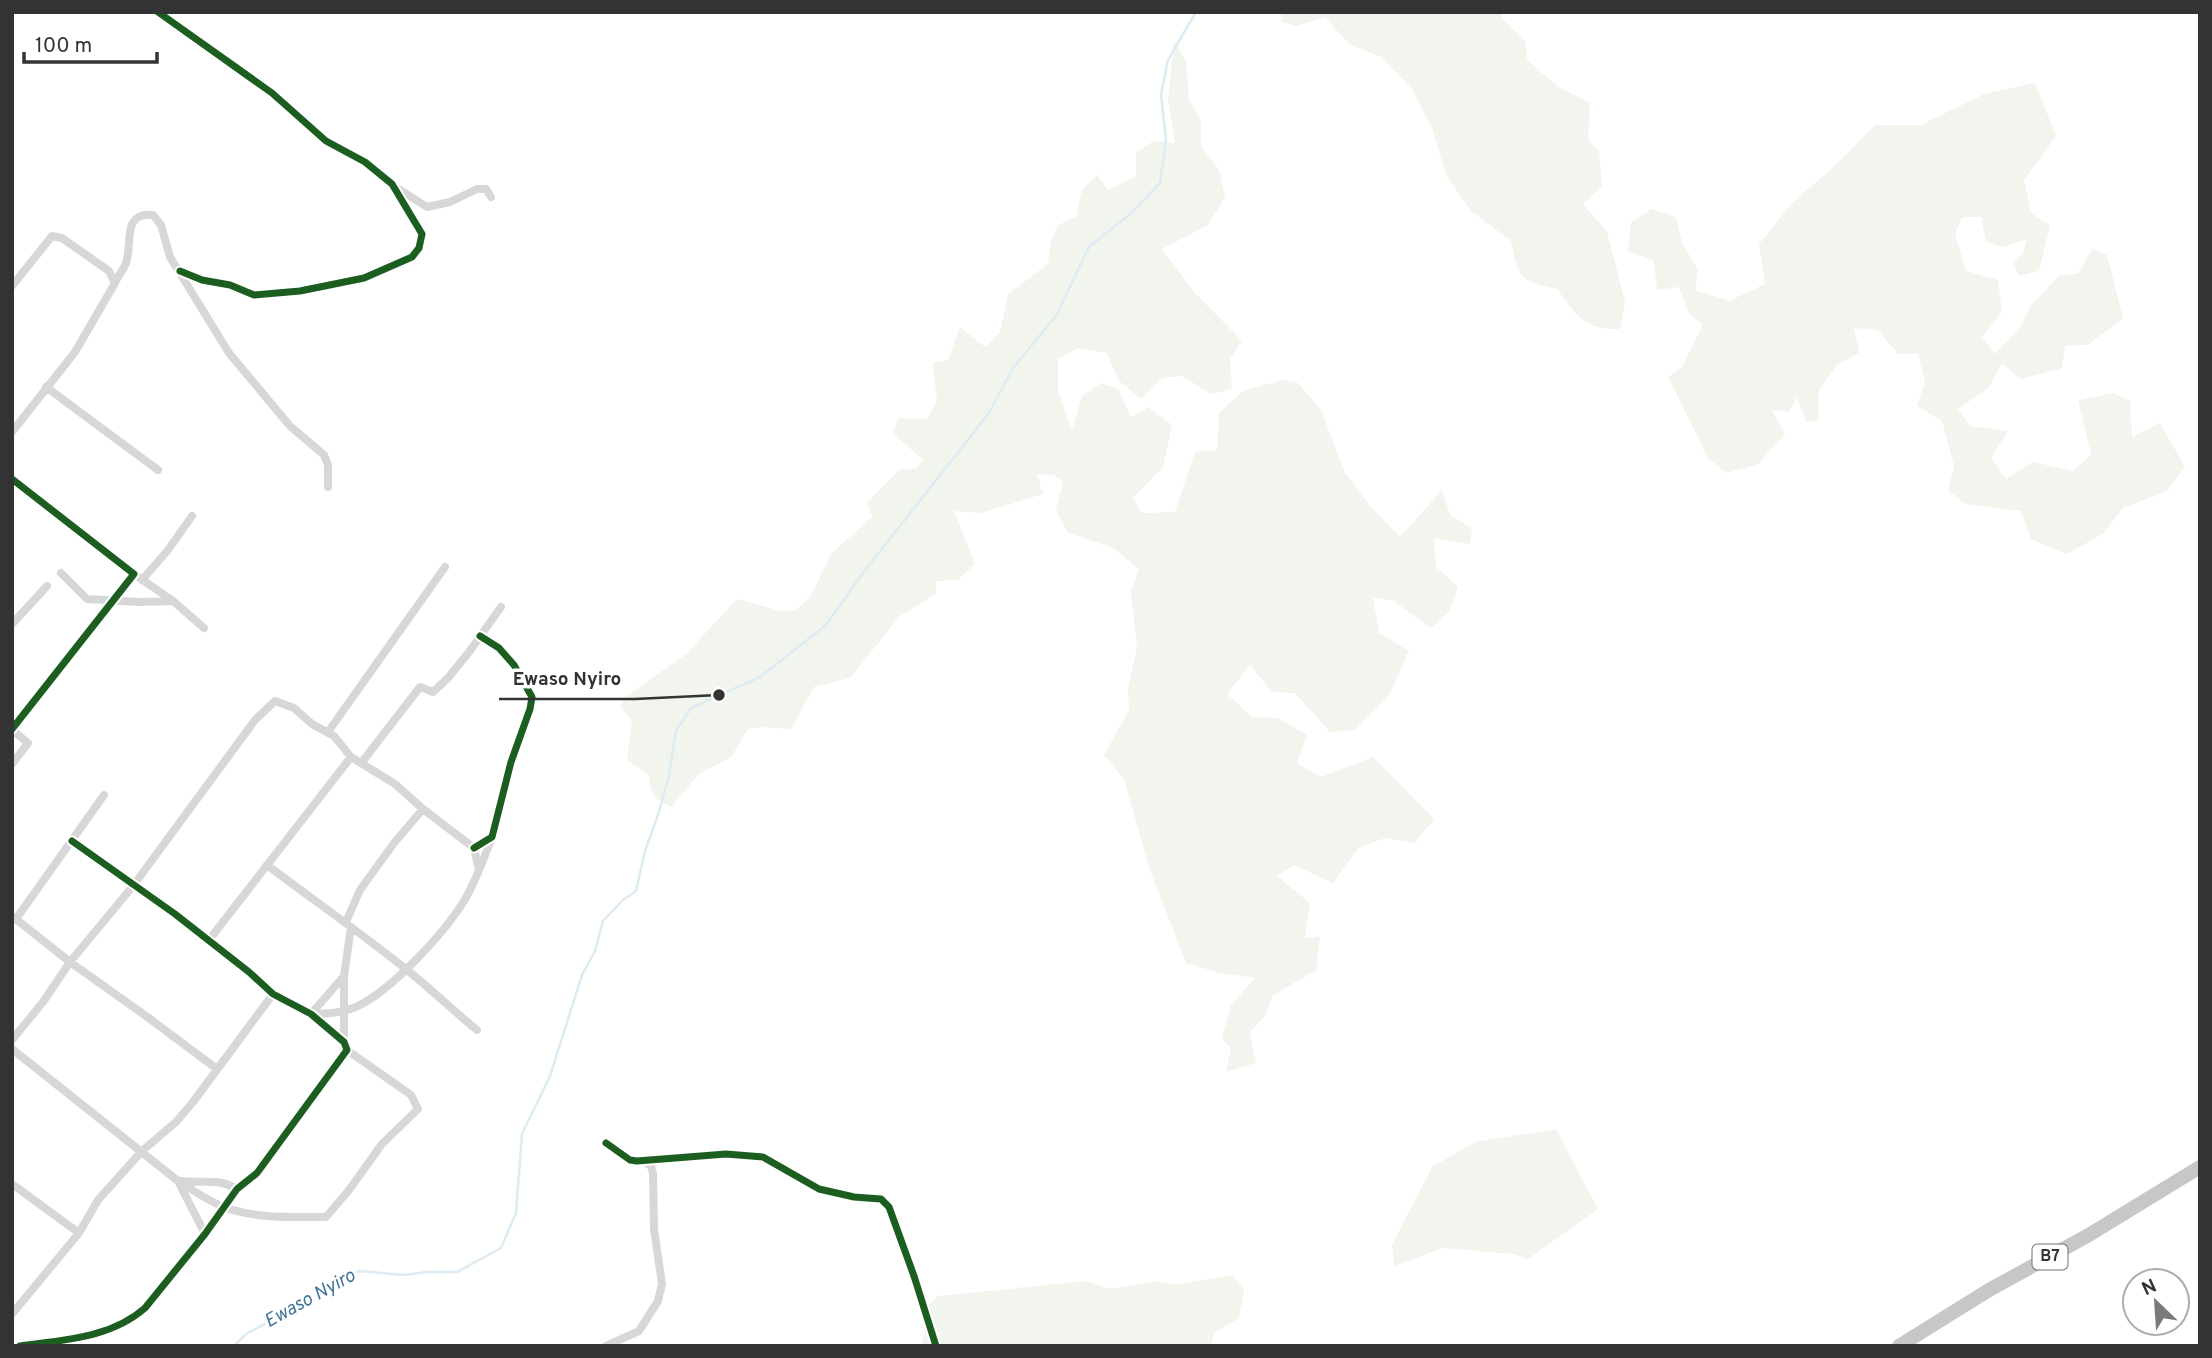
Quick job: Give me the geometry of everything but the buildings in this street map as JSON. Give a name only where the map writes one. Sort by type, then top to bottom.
[{"type":"highway","name":"B7","points":[[1899,1346],[1989,1290],[2044,1261],[2200,1167]]},
{"type":"street","points":[[158,12],[272,93],[326,141],[365,162],[427,207],[450,202],[477,189],[486,189],[491,197]]},
{"type":"street","points":[[180,271],[202,280],[230,285],[254,295],[300,292],[364,278],[412,257],[419,248],[422,234],[392,184]]},
{"type":"street","points":[[12,432],[75,352],[115,283],[127,262],[129,230],[136,218],[144,214],[153,215],[161,225],[170,257],[229,353],[290,426],[324,455],[328,465],[327,487]]},
{"type":"street","points":[[12,286],[52,236],[62,238],[109,271],[115,283]]},
{"type":"street","points":[[46,387],[158,470]]},
{"type":"street","points":[[12,479],[173,601],[204,628]]},
{"type":"street","points":[[142,580],[192,516]]},
{"type":"street","points":[[328,732],[445,567]]},
{"type":"street","points":[[61,573],[87,598],[112,601],[173,601]]},
{"type":"street","points":[[12,764],[28,743],[12,730],[134,574]]},
{"type":"street","points":[[12,624],[47,586]]},
{"type":"street","points":[[362,762],[419,687],[433,692],[448,678],[501,607]]},
{"type":"street","points":[[311,1014],[334,1014],[359,1006],[389,985],[444,929],[465,899],[478,870],[492,837],[511,762],[532,697],[514,665],[499,649],[480,636]]},
{"type":"street","points":[[12,1040],[43,1002],[70,962],[133,886],[255,720],[275,701],[294,708],[312,724],[334,736],[351,757],[395,784],[423,810],[474,848],[478,870]]},
{"type":"street","points":[[209,940],[351,757]]},
{"type":"street","points":[[104,795],[14,917],[70,962],[217,1069]]},
{"type":"street","points":[[20,1346],[114,1329],[134,1318],[205,1234],[236,1189],[257,1173],[345,1046],[344,976],[349,925],[360,890],[423,810]]},
{"type":"street","points":[[474,848],[492,837]]},
{"type":"street","points":[[12,1049],[178,1181],[223,1207],[268,1216],[326,1217],[382,1144],[418,1109],[411,1095],[345,1046],[311,1014],[273,994],[176,914],[72,841]]},
{"type":"street","points":[[267,865],[406,968],[444,1004],[477,1030]]},
{"type":"street","points":[[311,1014],[344,976]]},
{"type":"street","points":[[12,1314],[79,1233],[98,1200],[142,1151],[176,1122],[273,994]]},
{"type":"street","points":[[606,1143],[630,1160],[726,1154],[763,1157],[819,1189],[854,1197],[881,1199],[889,1207],[936,1346]]},
{"type":"street","points":[[606,1346],[639,1331],[657,1301],[662,1284],[654,1229],[653,1173],[651,1166],[643,1161]]},
{"type":"street","points":[[178,1181],[197,1183],[211,1180],[225,1182],[236,1189]]},
{"type":"street","points":[[178,1181],[205,1234]]},
{"type":"street","points":[[12,1184],[79,1233]]},
{"type":"shaded area","points":[[1281,12],[1502,12],[1502,19],[1526,42],[1527,60],[1557,86],[1590,103],[1588,141],[1599,150],[1602,186],[1583,204],[1607,232],[1625,302],[1620,329],[1598,327],[1582,320],[1557,289],[1535,283],[1523,276],[1516,263],[1511,241],[1471,211],[1446,175],[1432,128],[1412,89],[1381,57],[1349,44],[1325,17],[1296,26],[1282,22]]},
{"type":"shaded area","points":[[1174,41],[1186,61],[1189,100],[1201,121],[1201,146],[1219,170],[1225,197],[1208,225],[1162,249],[1195,293],[1242,341],[1230,359],[1232,389],[1211,394],[1182,376],[1162,378],[1141,399],[1119,381],[1107,353],[1078,348],[1058,359],[1058,391],[1072,431],[1082,396],[1101,383],[1118,389],[1131,417],[1148,407],[1172,425],[1163,467],[1133,498],[1142,513],[1175,512],[1195,452],[1217,450],[1219,413],[1243,391],[1282,380],[1298,383],[1321,410],[1345,473],[1371,507],[1400,537],[1442,490],[1450,515],[1472,528],[1470,544],[1434,538],[1436,567],[1458,587],[1450,611],[1431,628],[1392,600],[1373,598],[1379,633],[1409,651],[1389,696],[1355,730],[1330,732],[1295,693],[1272,692],[1250,665],[1227,694],[1252,717],[1278,718],[1307,735],[1297,763],[1321,777],[1373,757],[1434,819],[1415,843],[1385,838],[1358,848],[1333,883],[1294,865],[1277,876],[1310,903],[1305,938],[1320,937],[1316,970],[1272,996],[1266,1015],[1250,1032],[1256,1063],[1226,1072],[1231,1049],[1222,1038],[1231,1005],[1255,978],[1220,973],[1186,963],[1150,870],[1124,779],[1104,755],[1129,710],[1128,688],[1137,648],[1131,592],[1139,569],[1113,548],[1067,532],[1056,510],[1063,482],[1054,475],[1037,474],[1043,494],[981,513],[954,511],[975,564],[958,580],[936,581],[936,594],[900,616],[850,678],[814,687],[791,729],[748,729],[731,757],[699,774],[671,807],[654,795],[649,775],[627,760],[632,721],[621,707],[624,698],[686,654],[737,599],[781,611],[796,610],[811,596],[831,554],[872,517],[867,502],[899,470],[917,468],[923,460],[893,433],[898,418],[927,419],[937,402],[933,363],[948,360],[960,327],[985,347],[1000,333],[1008,294],[1048,264],[1051,241],[1058,225],[1076,217],[1082,190],[1097,175],[1108,190],[1136,176],[1136,152],[1154,141],[1175,143],[1168,101]]},
{"type":"shaded area","points":[[2035,83],[2056,136],[2024,180],[2031,213],[2050,225],[2039,271],[2019,276],[2013,264],[2023,253],[2027,239],[2004,247],[1986,242],[1981,217],[1962,217],[1955,234],[1966,271],[1998,280],[2002,312],[1982,337],[1995,354],[2021,327],[2030,306],[2060,275],[2078,274],[2092,248],[2107,255],[2123,318],[2088,345],[2065,346],[2062,368],[2021,379],[2002,363],[1989,387],[1958,409],[1970,426],[2008,431],[1991,458],[2006,479],[2033,462],[2073,471],[2091,455],[2078,400],[2113,393],[2130,401],[2132,437],[2160,423],[2185,467],[2167,491],[2123,508],[2104,533],[2067,554],[2031,539],[2021,511],[1965,504],[1948,490],[1954,466],[1942,421],[1917,406],[1925,382],[1918,354],[1898,354],[1878,330],[1854,328],[1859,353],[1837,365],[1818,392],[1819,420],[1806,422],[1797,397],[1789,412],[1772,410],[1785,434],[1757,465],[1726,473],[1708,458],[1668,377],[1682,367],[1703,325],[1688,312],[1679,287],[1657,290],[1654,261],[1628,251],[1631,222],[1652,209],[1676,217],[1682,243],[1698,270],[1695,290],[1729,301],[1765,284],[1759,244],[1792,203],[1839,162],[1875,125],[1921,125],[1984,94]]},
{"type":"shaded area","points":[[1556,1129],[1598,1209],[1528,1259],[1513,1254],[1443,1248],[1394,1266],[1392,1245],[1432,1167],[1475,1142]]},
{"type":"shaded area","points":[[1232,1275],[1244,1288],[1239,1318],[1214,1333],[1211,1346],[922,1346],[928,1306],[938,1296],[1086,1281],[1110,1289],[1155,1281],[1174,1285]]},
{"type":"waterway","name":"Ewaso Nyiro","points":[[234,1346],[246,1334],[359,1271],[403,1275],[457,1272],[501,1248],[516,1213],[522,1134],[550,1076],[582,975],[595,951],[603,921],[636,891],[645,851],[669,775],[676,731],[691,708],[760,677],[825,626],[863,573],[989,413],[1013,368],[1056,316],[1089,247],[1130,214],[1160,183],[1166,141],[1161,94],[1168,60],[1196,12]]},
{"type":"cycle path","points":[[158,12],[272,93],[326,141],[365,162],[392,184],[422,234],[419,248],[412,257],[364,278],[300,291],[254,295],[230,285],[202,280],[180,271]]},
{"type":"cycle path","points":[[12,479],[134,574],[12,729]]},
{"type":"cycle path","points":[[474,848],[492,837],[511,762],[532,697],[514,665],[499,648],[480,636]]},
{"type":"cycle path","points":[[20,1346],[102,1332],[132,1318],[145,1308],[205,1234],[237,1189],[257,1173],[347,1050],[344,1042],[311,1014],[273,994],[175,914],[72,841]]},
{"type":"cycle path","points":[[606,1143],[630,1160],[637,1161],[726,1154],[763,1157],[819,1189],[854,1197],[881,1199],[889,1207],[936,1346]]},
{"type":"place","name":"Ewaso Nyiro","points":[[719,695]]}]
